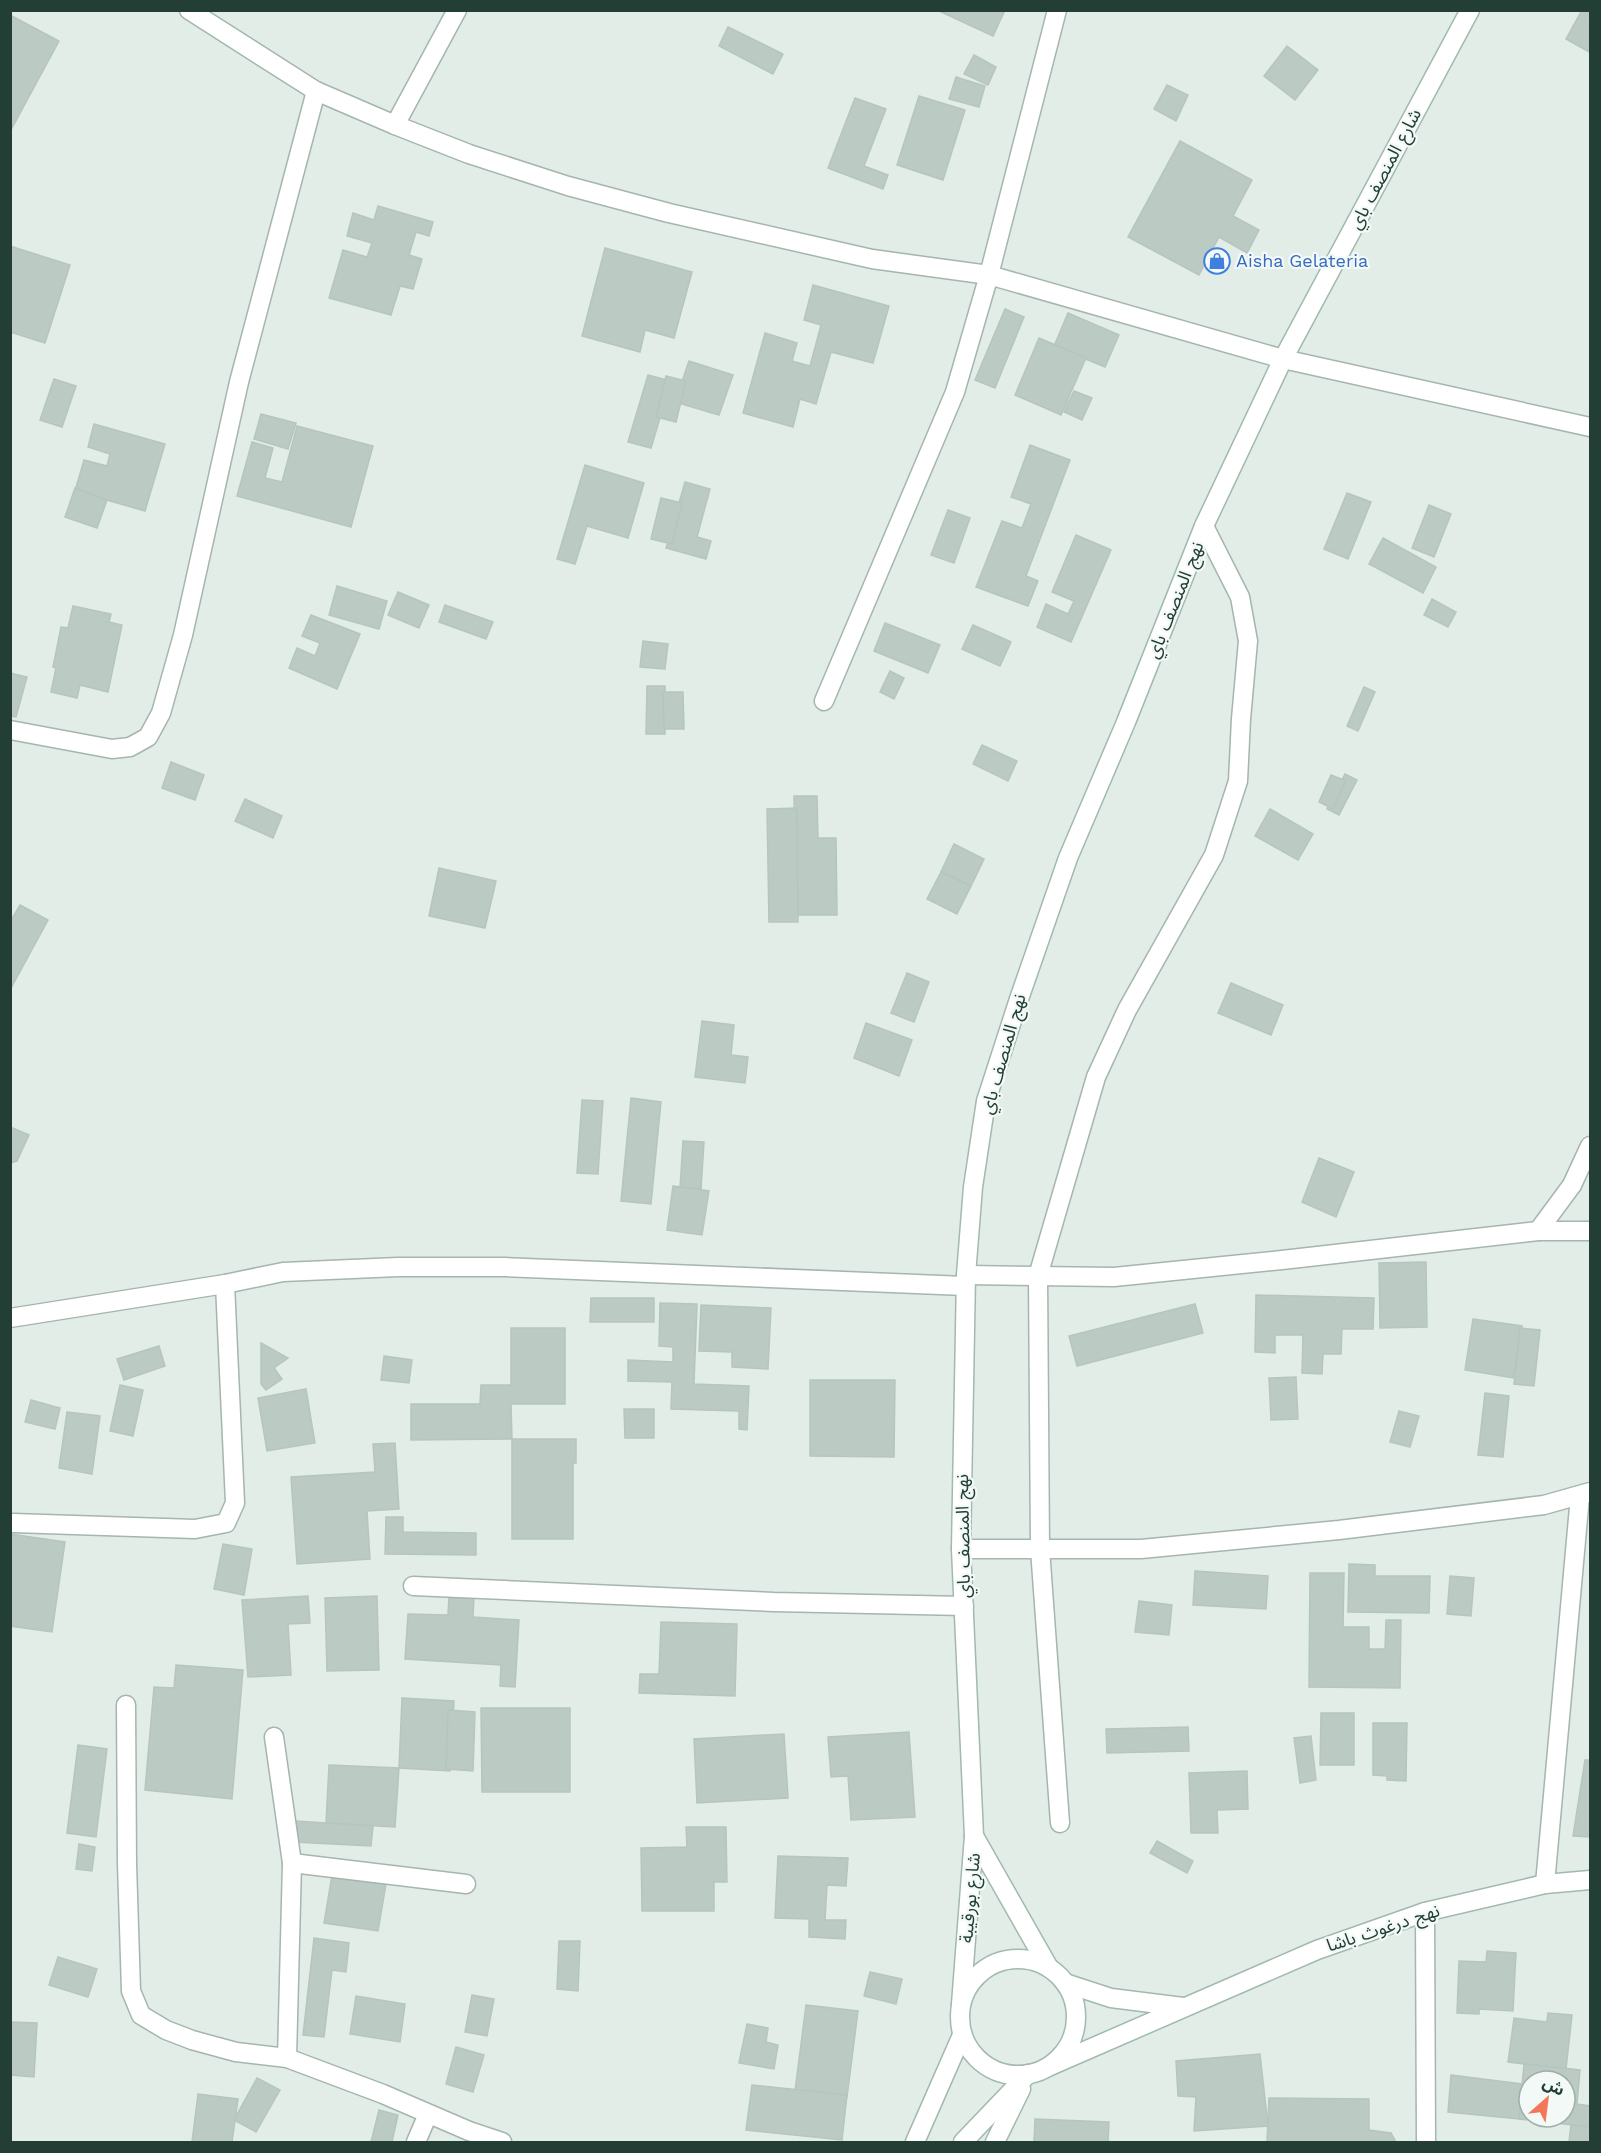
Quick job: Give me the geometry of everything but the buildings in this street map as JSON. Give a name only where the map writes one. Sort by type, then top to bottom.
[{"type":"street","points":[[189,10],[316,91],[469,154],[568,186],[669,213],[872,259],[989,275],[1282,359],[1590,427]]},
{"type":"street","points":[[395,125],[456,10]]},
{"type":"street","points":[[824,701],[955,392],[989,275],[1057,10]]},
{"type":"street","name":"شارع المنصف باي","points":[[1282,359],[1470,10]]},
{"type":"street","points":[[10,730],[112,749],[130,747],[148,737],[161,712],[183,635],[239,382],[316,91]]},
{"type":"street","name":"نهج المنصف باي","points":[[975,1836],[961,1549],[965,1281],[973,1186],[986,1101],[1068,858],[1126,722],[1204,526],[1282,359]]},
{"type":"street","points":[[1060,1823],[1040,1549],[1038,1276],[1096,1077],[1127,1010],[1214,855],[1238,781],[1240,719],[1248,641],[1240,597],[1204,526]]},
{"type":"street","points":[[1538,1231],[1572,1185],[1590,1146]]},
{"type":"street","points":[[10,1318],[225,1284],[283,1272],[398,1267],[504,1267],[965,1281],[1038,1276],[1114,1277],[1538,1231],[1590,1231]]},
{"type":"street","points":[[13,1523],[195,1529],[226,1523],[235,1503],[225,1284]]},
{"type":"street","points":[[961,1549],[1153,1548],[1362,1527],[1545,1504],[1585,1494],[1545,1884]]},
{"type":"street","points":[[413,1586],[774,1602],[964,1606]]},
{"type":"street","points":[[126,1705],[131,1991],[141,2015],[166,2030],[192,2040],[236,2052],[287,2058],[383,2094],[469,2132],[502,2142]]},
{"type":"street","points":[[274,1737],[292,1863],[287,2058]]},
{"type":"street","name":"شارع بورقيبة","points":[[975,1836],[1049,1968]]},
{"type":"street","name":"شارع بورقيبة","points":[[961,2004],[975,1836]]},
{"type":"street","points":[[292,1863],[466,1884]]},
{"type":"street","name":"نهج درغوث باشا","points":[[1050,2066],[1317,1950],[1425,1912],[1545,1884],[1590,1880]]},
{"type":"street","points":[[1425,1912],[1426,2142]]},
{"type":"street","points":[[1014,1959],[1032,1961],[1049,1968],[1065,1983],[1073,2000],[1076,2019],[1072,2037],[1063,2053],[1050,2066],[1028,2074],[1011,2075],[981,2062],[970,2050],[962,2035],[961,2004],[968,1988],[980,1973],[995,1963],[1014,1959]]},
{"type":"street","points":[[1065,1983],[1111,1998],[1185,2007]]},
{"type":"street","points":[[915,2142],[962,2035]]},
{"type":"street","points":[[963,2142],[1028,2074]]},
{"type":"street","points":[[995,2142],[1028,2074]]},
{"type":"street","points":[[416,2142],[428,2114]]},
{"type":"place","name":"Aisha Gelateria","points":[[1217,261]]}]
